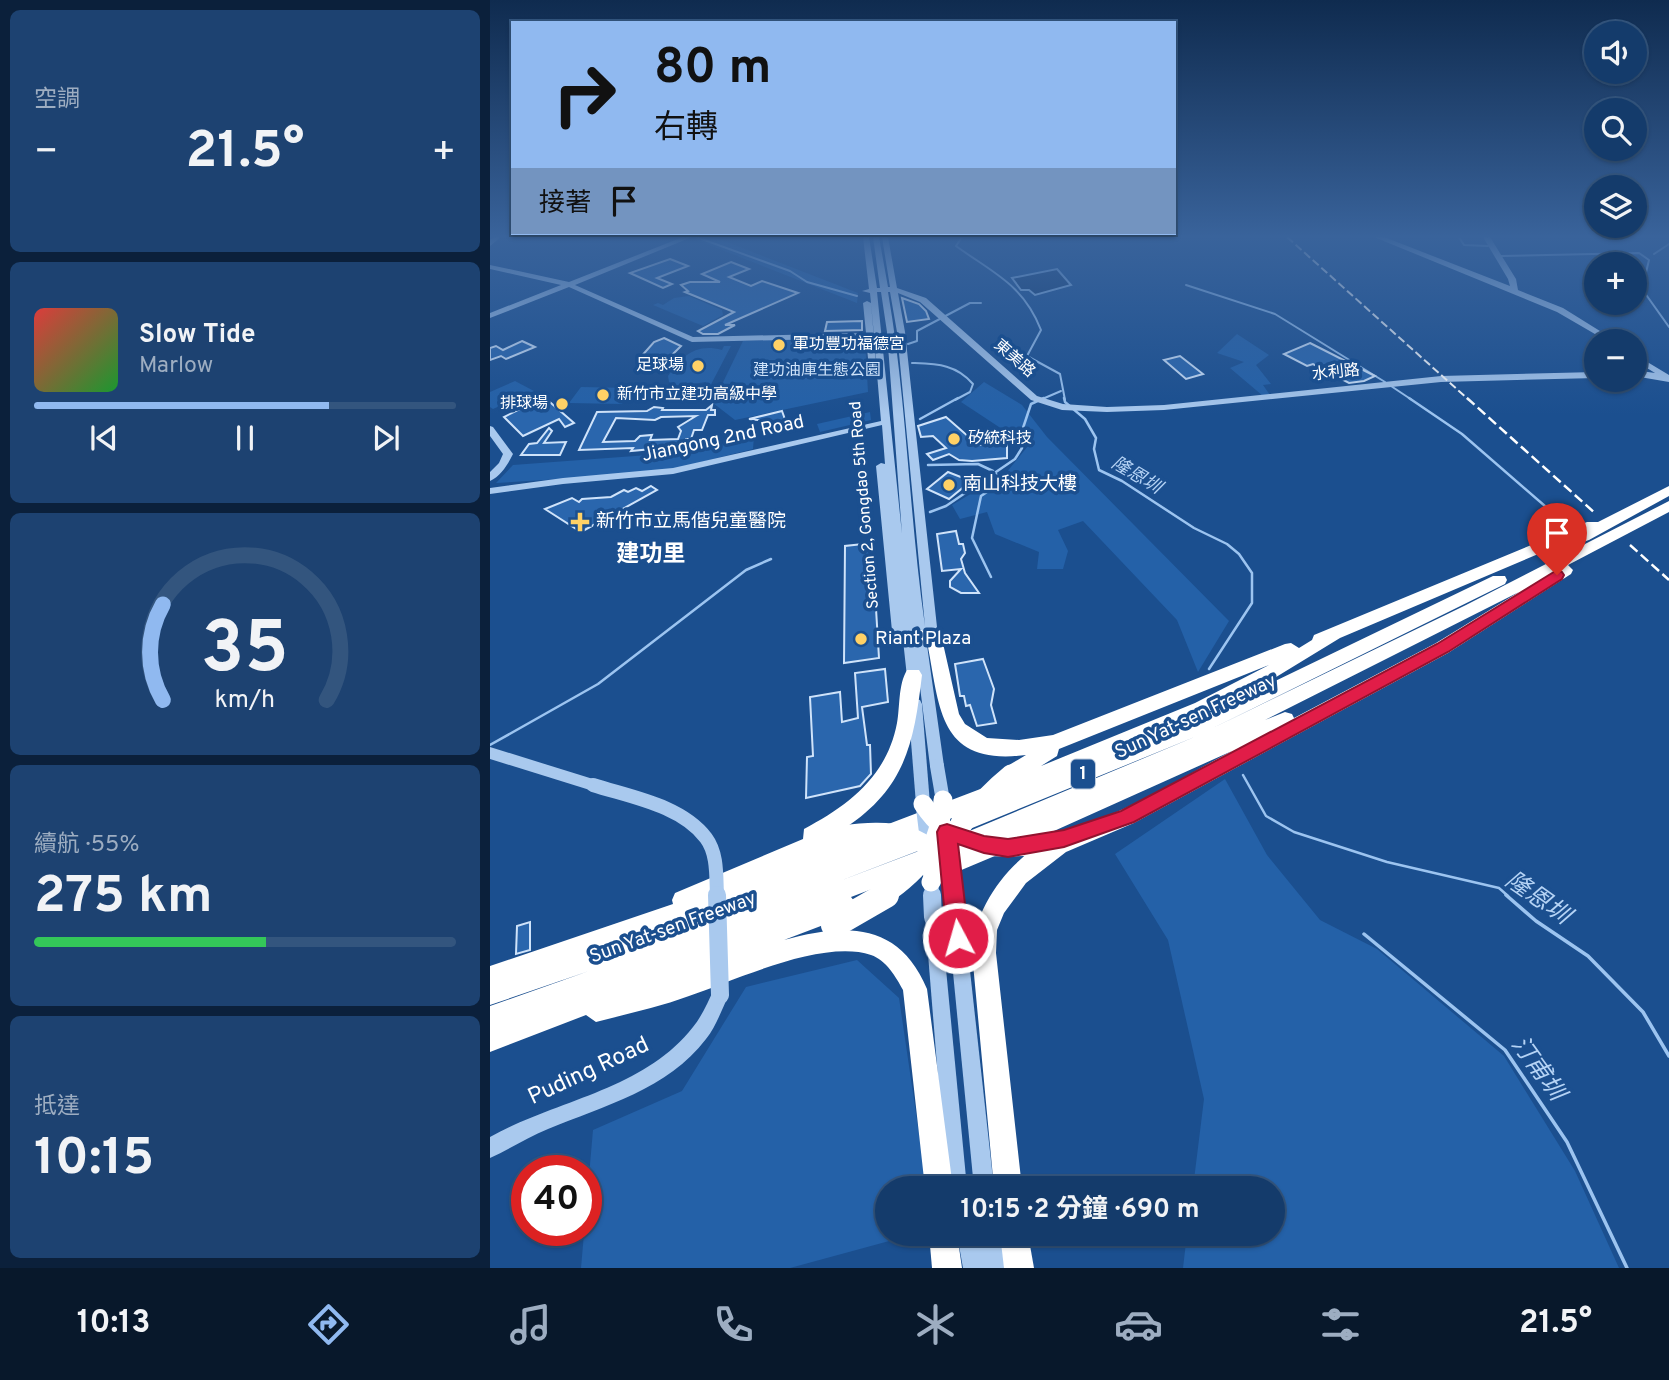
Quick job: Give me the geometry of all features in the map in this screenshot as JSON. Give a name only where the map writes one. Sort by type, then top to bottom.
[{"type":"highway","points":[[498,975],[746,890],[1069,764],[1190,712],[1332,636],[1663,498]]},
{"type":"highway","name":"Sun Yat-sen Freeway","points":[[497,1030],[794,909],[996,831],[1188,749],[1472,609],[1635,524],[1663,498]]},
{"type":"highway","name":"Sun Yat-sen Freeway","points":[[490,993],[783,893],[1191,730],[1469,596],[1663,498]]},
{"type":"highway","points":[[1007,1176],[985,982],[985,930],[996,906],[1018,876],[1058,845],[1127,817],[1442,648],[1635,524]]},
{"type":"highway","points":[[915,637],[936,643],[951,715],[959,729],[973,739],[1009,750],[1034,748],[1068,739],[1308,642],[1332,636]]},
{"type":"highway","points":[[741,875],[846,817],[878,788],[903,742],[913,675]]},
{"type":"highway","points":[[497,1030],[824,915],[1034,830],[1312,707],[1385,678]]},
{"type":"highway","points":[[769,957],[856,914],[893,889],[973,806],[1011,774],[1068,739]]},
{"type":"highway","points":[[933,802],[940,843],[941,881]]},
{"type":"highway","points":[[498,975],[639,920],[840,835],[888,832],[940,843],[1008,848],[1064,839],[1127,817]]},
{"type":"highway","points":[[497,1030],[670,991],[811,944],[847,940],[873,944],[893,955],[907,971],[915,989],[950,1176]]},
{"type":"highway","points":[[944,1246],[947,1268]]},
{"type":"highway","points":[[1016,1246],[1019,1268]]},
{"type":"street","points":[[490,316],[538,296]]},
{"type":"street","points":[[594,296],[692,340],[870,335]]},
{"type":"street","name":"Section 2, Gongdao 5th Road","points":[[873,296],[870,335],[898,631],[915,637]]},
{"type":"street","name":"Section 2, Gongdao 5th Road","points":[[875,296],[891,481],[937,766],[933,802]]},
{"type":"street","name":"Section 2, Gongdao 5th Road","points":[[876,296],[891,332],[915,637],[913,675],[919,771],[933,802]]},
{"type":"street","name":"Section 2, Gongdao 5th Road","points":[[895,296],[931,627],[915,637]]},
{"type":"street","name":"東美路","points":[[913,296],[923,300],[1037,400],[1065,408]]},
{"type":"street","points":[[1527,296],[1593,329]]},
{"type":"street","points":[[1647,365],[1669,379]]},
{"type":"street","points":[[1647,375],[1669,379]]},
{"type":"street","name":"水利路","points":[[1065,408],[1122,410],[1442,379],[1559,379],[1584,376]]},
{"type":"street","points":[[897,424],[912,446]]},
{"type":"street","name":"Jiangong 2nd Road","points":[[490,493],[674,476],[879,426]]},
{"type":"street","points":[[490,429],[508,454],[490,478]]},
{"type":"street","name":"Puding Road","points":[[490,1148],[510,1135],[638,1082],[677,1058],[700,1032],[720,995],[716,864],[707,839],[687,820],[650,803],[491,753]]},
{"type":"street","points":[[941,881],[955,912],[982,1176]]},
{"type":"street","points":[[941,881],[933,917],[951,1176]]},
{"type":"street","points":[[962,1246],[965,1268]]},
{"type":"street","points":[[969,1246],[973,1268]]},
{"type":"street","points":[[986,1246],[988,1268]]},
{"type":"street","points":[[994,1246],[998,1268]]},
{"type":"green space","points":[[689,296],[722,310],[723,315],[703,326],[653,305],[663,305],[674,298]]},
{"type":"green space","points":[[840,296],[858,296],[857,303]]},
{"type":"green space","points":[[1237,334],[1269,355],[1256,365],[1271,384],[1263,385],[1270,395],[1263,396],[1230,368],[1244,362],[1217,353]]},
{"type":"green space","name":"建功油庫生態公園","points":[[852,337],[865,341],[868,392],[735,420],[713,403],[743,341]]},
{"type":"green space","points":[[724,346],[731,346],[705,396],[700,396],[706,382],[678,386],[669,382],[668,376],[690,353],[704,348],[722,350]]},
{"type":"green space","points":[[515,381],[534,391],[493,409],[490,407],[490,392]]},
{"type":"green space","points":[[984,382],[1022,405],[1047,437],[1229,621],[1198,672],[1177,620],[1083,521],[1058,530],[1068,551],[1063,569],[1037,569],[1039,552],[995,534],[987,512],[960,519],[952,505],[1006,473],[1028,446],[961,402]]},
{"type":"green space","points":[[581,387],[631,388],[622,404],[569,403]]},
{"type":"green space","points":[[870,412],[871,420],[820,432],[817,424]]},
{"type":"green space","points":[[754,436],[753,449],[657,473],[496,483],[513,465],[689,452]]},
{"type":"green space","points":[[1225,779],[1267,855],[1320,920],[1377,949],[1504,1056],[1575,1171],[1619,1268],[1183,1268],[1186,1246],[1285,1246],[1285,1176],[1194,1176],[1204,1099],[1168,940],[1115,854]]},
{"type":"green space","points":[[857,960],[899,998],[925,1176],[875,1176],[875,1245],[790,1268],[581,1268],[583,1246],[602,1246],[602,1155],[591,1155],[593,1130],[682,1091],[746,987]]},
{"type":"building","points":[[695,296],[791,296],[725,325],[735,325],[718,334],[703,334],[698,331],[734,312]]},
{"type":"building","points":[[902,298],[919,304],[929,319],[907,322]]},
{"type":"building","points":[[862,321],[862,330],[825,331],[827,322]]},
{"type":"building","points":[[664,338],[681,346],[665,362],[639,359],[654,342]]},
{"type":"building","points":[[522,341],[535,347],[506,359],[501,356],[490,360],[490,348],[496,346],[503,350]]},
{"type":"building","points":[[1310,343],[1375,376],[1349,383],[1313,364],[1307,366],[1284,354]]},
{"type":"building","points":[[1180,356],[1203,374],[1186,379],[1164,360]]},
{"type":"building","points":[[544,397],[574,423],[565,427],[559,419],[523,436],[504,417]]},
{"type":"building","points":[[712,405],[711,410],[715,410],[715,415],[708,415],[702,430],[694,430],[691,439],[686,439],[683,446],[631,451],[633,448],[579,450],[597,412],[647,411],[654,407],[663,408],[662,410],[706,410]],"holes":[[[696,416],[678,427],[681,431],[678,439],[650,440],[652,435],[640,436],[635,441],[603,442],[616,418],[655,420],[661,417]]]},
{"type":"building","points":[[782,411],[787,425],[776,427],[774,422],[749,419]]},
{"type":"building","name":"矽統科技","points":[[946,417],[978,445],[1007,443],[1007,458],[972,461],[959,460],[949,454],[933,460],[927,454],[946,448],[933,436],[921,437],[918,426]]},
{"type":"building","points":[[549,428],[552,431],[544,443],[566,442],[560,455],[521,455],[529,444],[537,443]]},
{"type":"building","name":"南山科技大樓","points":[[948,472],[971,481],[949,499],[927,489]]},
{"type":"building","name":"新竹市立馬偕兒童醫院","points":[[651,486],[657,490],[581,532],[545,509],[572,498],[579,502],[582,499],[611,497],[624,490],[628,492],[636,488],[642,491]]},
{"type":"building","points":[[956,531],[959,544],[963,544],[965,553],[961,559],[965,573],[979,593],[961,593],[950,587],[950,581],[961,569],[942,571],[937,534]]},
{"type":"building","points":[[872,543],[879,658],[844,663],[845,546]]},
{"type":"building","points":[[983,659],[994,689],[991,705],[996,723],[977,726],[970,705],[966,706],[964,696],[960,696],[955,664]]},
{"type":"building","points":[[885,669],[888,702],[862,707],[867,745],[870,745],[871,774],[860,786],[806,798],[807,757],[813,756],[810,697],[840,692],[842,722],[858,718],[855,673]]},
{"type":"building","points":[[530,922],[530,950],[516,954],[517,926]]},
{"type":"waterway","name":"隆恩圳","points":[[1021,296],[1041,330],[1027,356],[1060,374],[1065,400]]},
{"type":"waterway","points":[[1220,296],[1275,314],[1385,382]]},
{"type":"waterway","points":[[1647,296],[1669,327]]},
{"type":"waterway","points":[[908,344],[917,341],[917,331],[970,303],[981,303]]},
{"type":"waterway","name":"汀甫圳","points":[[912,363],[946,366],[967,377],[973,384],[970,392],[955,400]]},
{"type":"waterway","points":[[1391,386],[1409,398]]},
{"type":"waterway","points":[[1040,400],[1061,391]]},
{"type":"waterway","name":"汀甫圳","points":[[920,419],[958,398]]},
{"type":"waterway","points":[[930,512],[946,506],[1015,459],[1022,448],[1020,437],[1031,404],[1044,398]]},
{"type":"waterway","name":"隆恩圳","points":[[1064,398],[1065,402],[1085,419],[1096,438],[1094,449],[1099,470],[1122,481],[1194,528],[1227,544],[1239,554],[1252,573],[1252,603],[1209,669]]},
{"type":"waterway","points":[[1409,398],[1462,434],[1568,526]]},
{"type":"waterway","name":"汀甫圳","points":[[928,465],[978,464],[993,471]]},
{"type":"waterway","name":"汀甫圳","points":[[991,577],[972,538],[981,496],[1002,482],[996,474]]},
{"type":"waterway","points":[[490,745],[598,684],[746,570],[771,559]]},
{"type":"waterway","name":"隆恩圳","points":[[1243,775],[1266,816],[1294,832],[1387,862],[1499,888],[1508,896]]},
{"type":"waterway","name":"隆恩圳","points":[[1506,895],[1536,921],[1588,956],[1643,1012],[1669,1056]]},
{"type":"waterway","name":"汀甫圳","points":[[1364,934],[1505,1050],[1567,1142],[1627,1268]]},
{"type":"railway","points":[[1353,296],[1469,400]]},
{"type":"railway","points":[[1467,398],[1596,514]]},
{"type":"railway","points":[[1630,545],[1669,580]]},
{"type":"place","name":"軍功豐功福德宮","points":[[779,345]]},
{"type":"place","name":"足球場","points":[[698,366]]},
{"type":"place","name":"新竹市立建功高級中學","points":[[603,395]]},
{"type":"place","name":"排球場","points":[[562,404]]},
{"type":"place","name":"矽統科技","points":[[954,439]]},
{"type":"place","name":"南山科技大樓","points":[[949,485]]},
{"type":"place","name":"新竹市立馬偕兒童醫院","points":[[580,522]]},
{"type":"place","name":"Riant Plaza","points":[[861,639]]},
{"type":"district","name":"建功里","points":[[651,555]]},
{"type":"route","points":[[958,938],[947,832],[984,845],[1008,848],[1064,839],[1127,817],[1442,648],[1557,575]]}]
